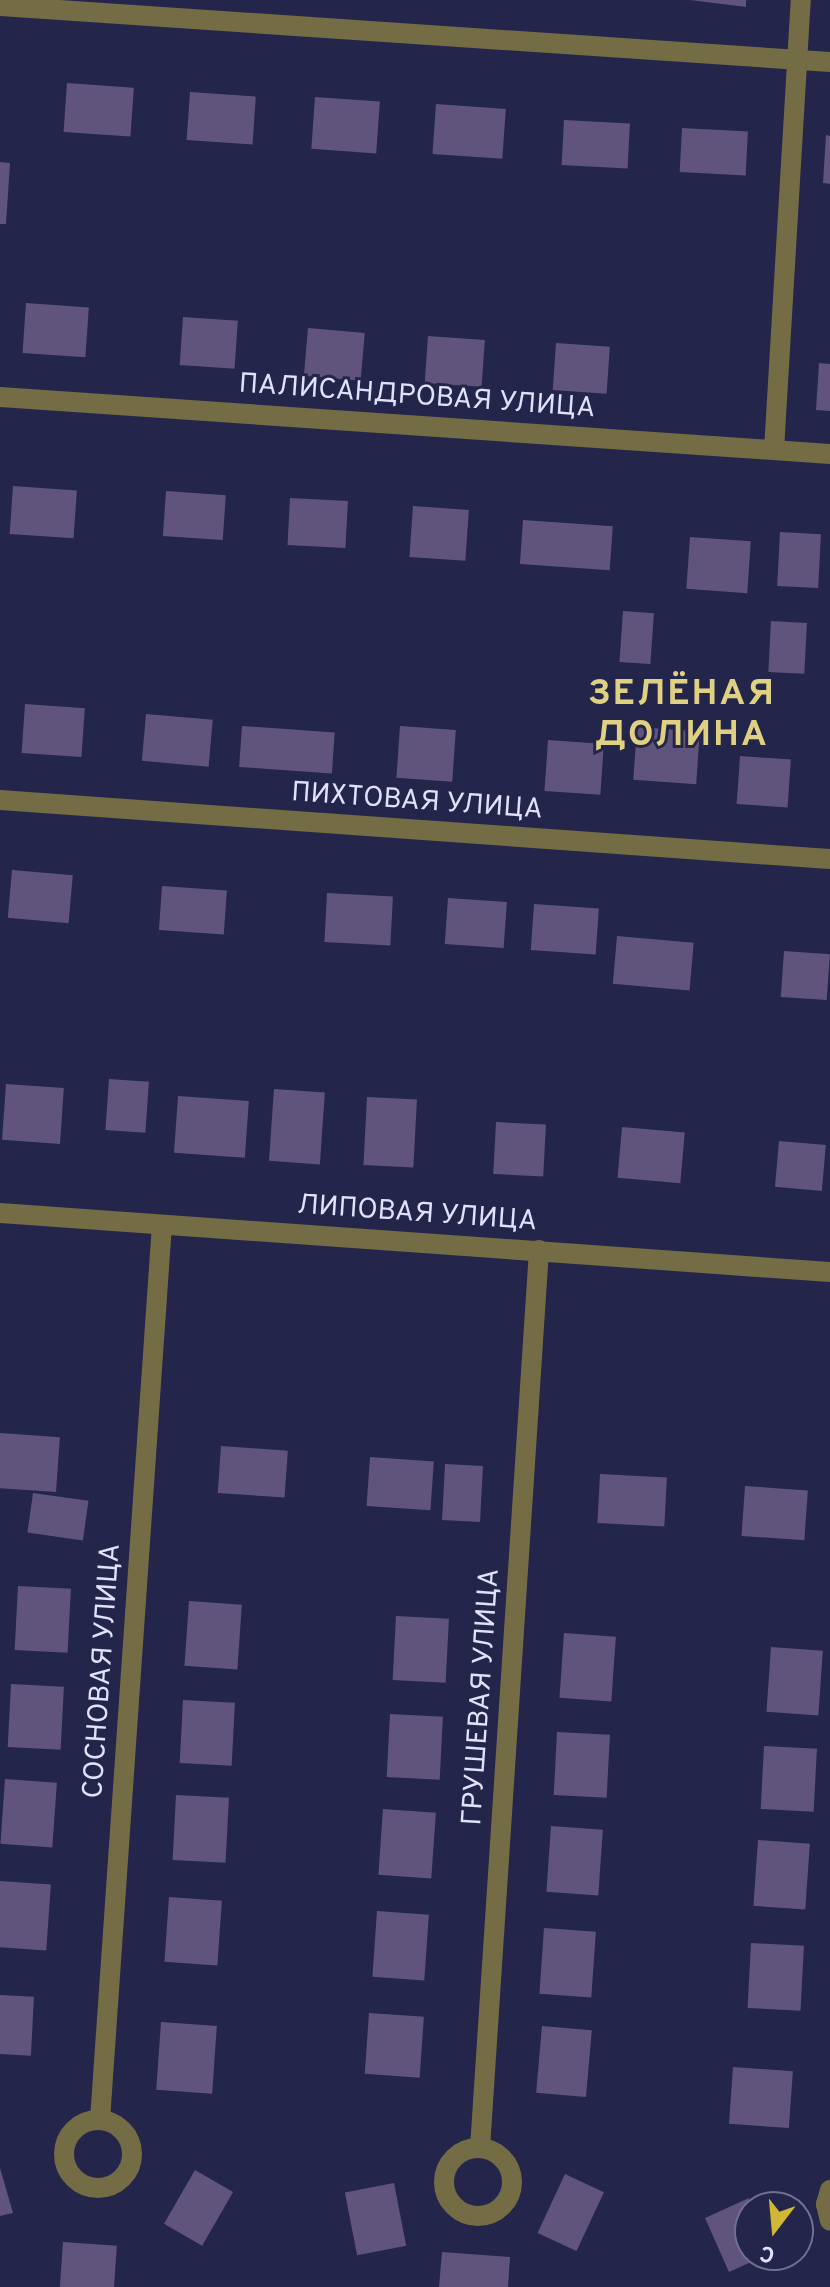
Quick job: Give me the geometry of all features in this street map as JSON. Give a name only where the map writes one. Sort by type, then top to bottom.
[{"type":"street","points":[[774,450],[801,0]]},
{"type":"street","points":[[0,6],[830,62]]},
{"type":"street","name":"ПАЛИСАНДРОВАЯ УЛИЦА","points":[[0,397],[830,454]]},
{"type":"street","name":"ПИХТОВАЯ УЛИЦА","points":[[0,800],[830,859]]},
{"type":"street","name":"ЛИПОВАЯ УЛИЦА","points":[[0,1213],[830,1272]]},
{"type":"street","name":"СОСНОВАЯ УЛИЦА","points":[[100,2120],[162,1225]]},
{"type":"street","name":"ГРУШЕВАЯ УЛИЦА","points":[[480,2148],[539,1250]]},
{"type":"street","points":[[830,2190],[826,2204],[830,2221]]},
{"type":"building","points":[[690,0],[746,0],[746,7]]},
{"type":"building","points":[[67,83],[134,88],[130,137],[64,132]]},
{"type":"building","points":[[190,92],[256,97],[252,144],[187,140]]},
{"type":"building","points":[[315,97],[380,102],[376,153],[311,149]]},
{"type":"building","points":[[436,104],[506,109],[502,159],[433,154]]},
{"type":"building","points":[[564,120],[630,123],[628,168],[562,165]]},
{"type":"building","points":[[682,128],[748,131],[746,175],[680,172]]},
{"type":"building","points":[[826,135],[830,136],[830,184],[823,183]]},
{"type":"building","points":[[0,162],[10,163],[6,224],[0,224]]},
{"type":"building","points":[[26,303],[89,307],[85,357],[23,353]]},
{"type":"building","points":[[183,317],[238,321],[235,369],[180,365]]},
{"type":"building","points":[[308,328],[365,333],[361,381],[304,376]]},
{"type":"building","points":[[428,336],[485,340],[482,387],[425,383]]},
{"type":"building","points":[[556,343],[610,347],[607,394],[553,390]]},
{"type":"building","points":[[819,363],[830,364],[830,411],[816,410]]},
{"type":"building","points":[[13,486],[77,490],[73,538],[10,534]]},
{"type":"building","points":[[166,491],[226,495],[223,540],[163,536]]},
{"type":"building","points":[[290,498],[348,501],[345,548],[288,545]]},
{"type":"building","points":[[413,506],[469,510],[465,561],[409,557]]},
{"type":"building","points":[[523,520],[613,526],[610,570],[520,564]]},
{"type":"building","points":[[780,532],[821,534],[818,588],[777,586]]},
{"type":"building","points":[[690,537],[751,541],[747,593],[686,589]]},
{"type":"building","points":[[623,611],[654,613],[650,664],[619,662]]},
{"type":"building","points":[[771,621],[807,623],[804,674],[768,672]]},
{"type":"building","points":[[25,704],[85,708],[81,757],[22,753]]},
{"type":"building","points":[[146,714],[213,720],[209,767],[142,761]]},
{"type":"building","points":[[242,726],[335,732],[332,773],[239,767]]},
{"type":"building","points":[[400,726],[456,730],[452,782],[396,778]]},
{"type":"building","points":[[637,727],[700,731],[696,784],[633,780]]},
{"type":"building","points":[[548,740],[604,744],[600,795],[544,791]]},
{"type":"building","points":[[740,756],[791,760],[788,807],[737,804]]},
{"type":"building","points":[[12,870],[73,875],[69,923],[8,918]]},
{"type":"building","points":[[162,886],[227,891],[224,934],[159,930]]},
{"type":"building","points":[[327,893],[393,896],[390,945],[324,942]]},
{"type":"building","points":[[448,898],[507,902],[504,948],[445,944]]},
{"type":"building","points":[[534,904],[599,909],[596,954],[531,950]]},
{"type":"building","points":[[617,936],[694,943],[690,991],[613,984]]},
{"type":"building","points":[[784,951],[830,954],[827,1000],[781,997]]},
{"type":"building","points":[[109,1079],[149,1082],[145,1133],[105,1130]]},
{"type":"building","points":[[6,1084],[64,1088],[60,1144],[2,1140]]},
{"type":"building","points":[[274,1089],[325,1093],[320,1164],[269,1161]]},
{"type":"building","points":[[178,1096],[249,1101],[245,1158],[174,1153]]},
{"type":"building","points":[[367,1097],[417,1100],[413,1168],[363,1165]]},
{"type":"building","points":[[496,1122],[546,1125],[543,1177],[493,1174]]},
{"type":"building","points":[[622,1127],[685,1132],[680,1183],[618,1178]]},
{"type":"building","points":[[779,1141],[826,1145],[822,1191],[775,1187]]},
{"type":"building","points":[[0,1433],[60,1437],[56,1492],[0,1488]]},
{"type":"building","points":[[221,1446],[288,1451],[285,1498],[218,1493]]},
{"type":"building","points":[[370,1457],[434,1461],[430,1510],[367,1506]]},
{"type":"building","points":[[445,1464],[483,1466],[480,1522],[442,1520]]},
{"type":"building","points":[[600,1474],[667,1478],[664,1526],[597,1523]]},
{"type":"building","points":[[745,1486],[808,1490],[804,1540],[742,1536]]},
{"type":"building","points":[[33,1493],[88,1501],[83,1540],[27,1533]]},
{"type":"building","points":[[18,1586],[71,1589],[68,1653],[15,1650]]},
{"type":"building","points":[[189,1601],[242,1605],[237,1670],[184,1666]]},
{"type":"building","points":[[396,1616],[449,1619],[446,1683],[393,1680]]},
{"type":"building","points":[[564,1633],[616,1637],[611,1701],[559,1698]]},
{"type":"building","points":[[771,1647],[823,1651],[818,1715],[766,1712]]},
{"type":"building","points":[[11,1684],[64,1687],[61,1750],[8,1747]]},
{"type":"building","points":[[183,1700],[235,1703],[232,1766],[180,1763]]},
{"type":"building","points":[[390,1714],[443,1717],[440,1780],[387,1777]]},
{"type":"building","points":[[557,1732],[610,1735],[607,1798],[554,1795]]},
{"type":"building","points":[[764,1746],[817,1749],[814,1812],[761,1809]]},
{"type":"building","points":[[5,1779],[57,1783],[52,1847],[0,1844]]},
{"type":"building","points":[[176,1795],[229,1798],[226,1863],[173,1860]]},
{"type":"building","points":[[383,1809],[436,1813],[431,1879],[378,1875]]},
{"type":"building","points":[[551,1826],[603,1830],[598,1895],[546,1892]]},
{"type":"building","points":[[758,1840],[810,1844],[805,1909],[753,1906]]},
{"type":"building","points":[[0,1881],[51,1885],[46,1950],[0,1947]]},
{"type":"building","points":[[169,1897],[222,1901],[217,1966],[164,1962]]},
{"type":"building","points":[[377,1911],[429,1915],[424,1980],[372,1977]]},
{"type":"building","points":[[544,1928],[596,1932],[591,1997],[539,1994]]},
{"type":"building","points":[[751,1943],[804,1946],[801,2011],[748,2008]]},
{"type":"building","points":[[0,1995],[34,1997],[31,2056],[0,2054]]},
{"type":"building","points":[[369,2013],[424,2017],[420,2078],[365,2074]]},
{"type":"building","points":[[161,2022],[217,2026],[212,2094],[156,2090]]},
{"type":"building","points":[[542,2026],[592,2030],[586,2097],[536,2093]]},
{"type":"building","points":[[733,2067],[793,2071],[789,2128],[729,2124]]},
{"type":"building","points":[[0,2168],[13,2213],[0,2216]]},
{"type":"building","points":[[195,2170],[233,2192],[202,2246],[164,2224]]},
{"type":"building","points":[[565,2174],[604,2192],[577,2251],[538,2233]]},
{"type":"building","points":[[394,2183],[406,2246],[357,2255],[345,2193]]},
{"type":"building","points":[[734,2205],[734,2270],[729,2272],[705,2218]]},
{"type":"building","points":[[63,2242],[117,2246],[114,2287],[60,2287]]},
{"type":"building","points":[[442,2252],[510,2257],[508,2287],[439,2287]]},
{"type":"district","name":"ЗЕЛЁНАЯ ДОЛИНА","points":[[682,716]]}]
